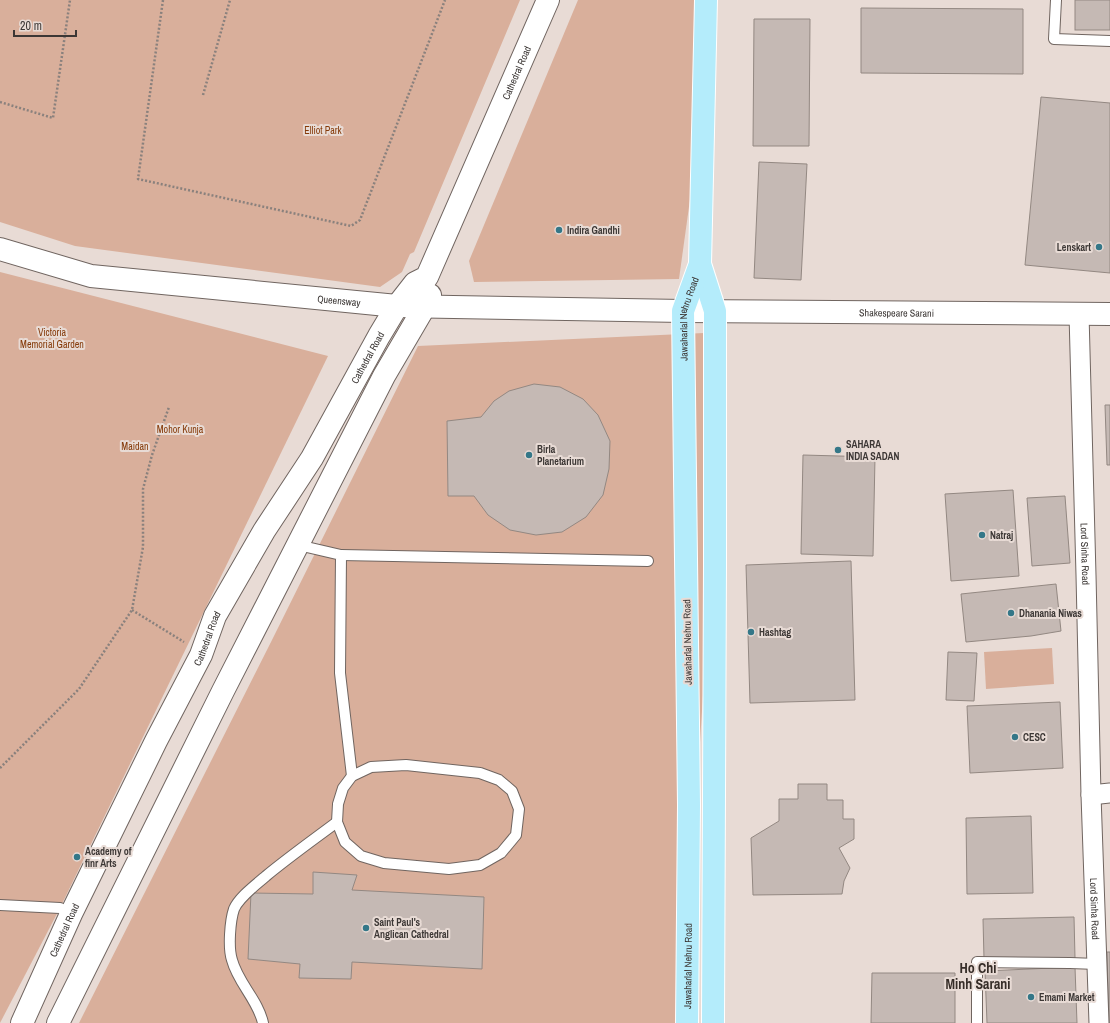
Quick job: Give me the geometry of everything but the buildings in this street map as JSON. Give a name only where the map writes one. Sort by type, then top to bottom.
[{"type":"main road","name":"Cathedral Road","points":[[22,1023],[71,914],[156,741],[201,655],[215,616],[264,531],[312,458],[378,336],[397,306],[415,283],[427,277],[548,0]]},
{"type":"main road","name":"Jawaharlal Nehru Road","points":[[706,0],[700,264],[715,311],[712,1023]]},
{"type":"main road","name":"Queensway","points":[[0,249],[90,276],[397,306],[682,311]]},
{"type":"main road","name":"Jawaharlal Nehru Road","points":[[687,1023],[689,805],[682,311],[700,264]]},
{"type":"main road","points":[[58,1023],[223,691],[384,376],[425,306],[431,292],[427,277]]},
{"type":"main road","name":"Shakespeare Sarani","points":[[682,311],[1110,314]]},
{"type":"street","name":"Lord Sinha Road","points":[[1079,314],[1091,795],[1099,1023]]},
{"type":"street","points":[[1091,795],[1110,793]]},
{"type":"lane","points":[[1056,0],[1054,39],[1110,42]]},
{"type":"lane","points":[[298,545],[341,555],[648,561]]},
{"type":"lane","points":[[341,555],[340,672],[352,776]]},
{"type":"lane","points":[[406,765],[480,773],[499,780],[512,791],[519,809],[516,836],[501,854],[480,865],[449,869],[384,863],[361,856],[345,842],[337,822],[338,804],[343,788],[352,776],[371,767],[406,765]]},
{"type":"lane","points":[[263,1023],[261,1013],[241,983],[232,960],[230,931],[235,908],[248,891],[337,822]]},
{"type":"lane","points":[[0,905],[60,908],[71,914]]},
{"type":"lane","points":[[976,1023],[977,962],[1097,964]]},
{"type":"path","points":[[0,102],[53,118],[70,0]]},
{"type":"path","points":[[163,0],[138,179],[351,226],[360,220],[445,0]]},
{"type":"path","points":[[203,95],[230,0]]},
{"type":"path","points":[[0,768],[79,689],[132,610],[143,547],[142,489],[169,407]]},
{"type":"path","points":[[132,610],[188,644],[201,655]]},
{"type":"green space","name":"Elliot Park","points":[[0,0],[520,0],[414,252],[410,254],[402,272],[380,287],[75,246],[0,222]]},
{"type":"green space","points":[[578,0],[702,0],[702,113],[679,279],[474,282],[469,261]]},
{"type":"green space","name":"Maidan","points":[[0,272],[328,356],[60,908],[0,1023]]},
{"type":"green space","points":[[726,332],[697,790],[699,1023],[79,1023],[418,346]]},
{"type":"green space","points":[[1052,648],[1054,684],[986,689],[984,652]]},
{"type":"place","name":"Indira Gandhi","points":[[559,230]]},
{"type":"place","name":"Lenskart","points":[[1099,247]]},
{"type":"place","name":"SAHARA INDIA SADAN","points":[[838,450]]},
{"type":"place","name":"Birla Planetarium","points":[[529,455]]},
{"type":"place","name":"Natraj","points":[[982,535]]},
{"type":"place","name":"Dhanania Niwas","points":[[1011,613]]},
{"type":"place","name":"Hashtag","points":[[751,632]]},
{"type":"place","name":"CESC","points":[[1015,737]]},
{"type":"place","name":"Academy of finr Arts","points":[[77,857]]},
{"type":"place","name":"Saint Paul's Anglican Cathedral","points":[[366,928]]},
{"type":"place","name":"Emami Market","points":[[1031,997]]},
{"type":"district","name":"Ho Chi Minh Sarani","points":[[978,976]]},
{"type":"park label","name":"Victoria Memorial Garden","points":[[52,338]]},
{"type":"park label","name":"Mohor Kunja","points":[[180,429]]}]
